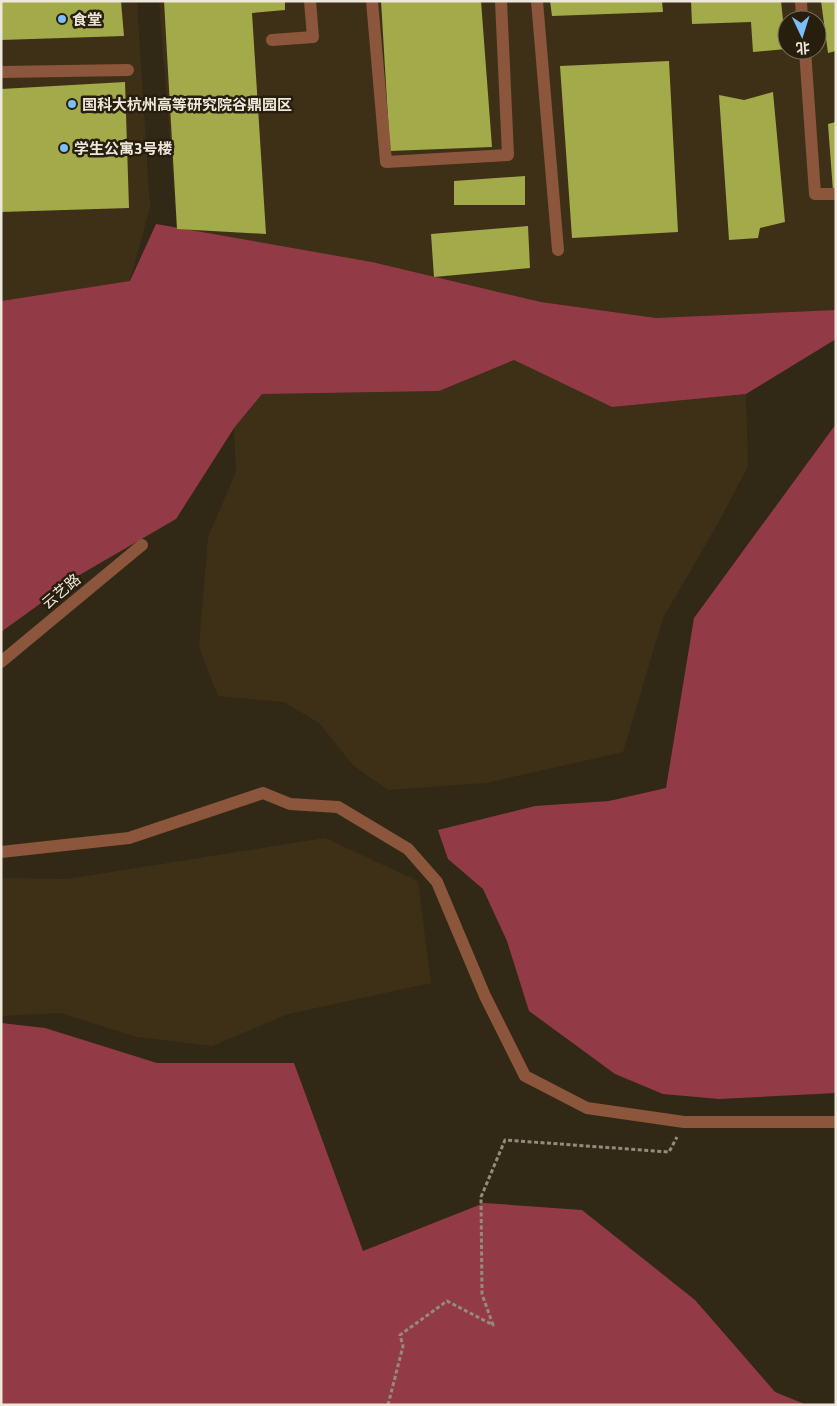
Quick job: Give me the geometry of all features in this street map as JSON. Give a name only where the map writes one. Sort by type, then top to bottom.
[{"type":"street","points":[[272,40],[313,37],[310,1]]},
{"type":"street","points":[[372,1],[386,162],[508,155],[501,1]]},
{"type":"street","points":[[537,1],[558,250]]},
{"type":"street","points":[[806,60],[815,194],[836,194]]},
{"type":"street","points":[[1,72],[128,70]]},
{"type":"street","name":"云艺路","points":[[1,662],[142,545]]},
{"type":"street","points":[[1,852],[129,838],[263,793],[290,804],[338,807],[408,849],[437,882],[485,996],[525,1076],[587,1108],[684,1122],[836,1122]]},
{"type":"path","points":[[388,1405],[402,1346],[400,1335],[448,1301],[493,1325],[482,1294],[481,1197],[505,1140],[669,1152],[684,1122]]},
{"type":"shaded area","name":"国科大杭州高等研究院谷鼎园区","points":[[1,1],[137,1],[150,207],[130,281],[1,301]]},
{"type":"shaded area","points":[[159,1],[836,1],[836,310],[656,318],[541,302],[372,262],[177,229]]},
{"type":"shaded area","points":[[156,224],[372,262],[541,302],[656,318],[836,310],[836,339],[746,394],[612,407],[514,360],[439,391],[262,394],[234,428],[176,519],[64,584],[1,632],[1,301],[130,281]]},
{"type":"shaded area","points":[[514,360],[612,407],[746,394],[748,466],[721,518],[663,618],[623,752],[486,783],[388,790],[354,766],[319,723],[284,702],[218,696],[199,647],[208,537],[236,472],[234,428],[262,394],[439,391]]},
{"type":"shaded area","points":[[836,424],[836,1093],[719,1099],[663,1094],[615,1074],[529,1011],[507,941],[483,889],[448,859],[438,830],[535,806],[609,801],[666,788],[694,618]]},
{"type":"shaded area","points":[[325,838],[418,881],[431,983],[288,1014],[212,1046],[137,1037],[60,1013],[1,1016],[1,878],[67,879]]},
{"type":"shaded area","points":[[1,1023],[45,1028],[157,1063],[294,1063],[363,1251],[484,1203],[582,1210],[695,1300],[775,1392],[807,1405],[1,1405]]},
{"type":"building","name":"食堂","points":[[1,1],[121,1],[124,36],[1,40]]},
{"type":"building","points":[[164,1],[285,1],[285,10],[252,13],[266,234],[177,229]]},
{"type":"building","points":[[381,1],[481,1],[492,147],[390,151]]},
{"type":"building","points":[[550,1],[662,1],[663,12],[552,16]]},
{"type":"building","points":[[691,1],[781,1],[782,10],[777,10],[777,50],[753,52],[751,22],[692,24]]},
{"type":"building","points":[[821,1],[836,1],[836,51],[828,53],[827,10],[822,10]]},
{"type":"building","points":[[669,61],[678,232],[572,238],[560,66]]},
{"type":"building","name":"学生公寓3号楼","points":[[125,82],[129,208],[1,212],[1,89]]},
{"type":"building","points":[[773,92],[785,222],[760,228],[758,238],[729,240],[719,95],[744,100]]},
{"type":"building","points":[[836,122],[836,192],[833,191],[828,124]]},
{"type":"building","points":[[525,176],[525,205],[454,205],[454,181]]},
{"type":"building","points":[[528,226],[530,268],[434,277],[431,234]]},
{"type":"place","name":"食堂","points":[[62,19]]},
{"type":"place","name":"国科大杭州高等研究院谷鼎园区","points":[[72,104]]},
{"type":"place","name":"学生公寓3号楼","points":[[64,148]]}]
